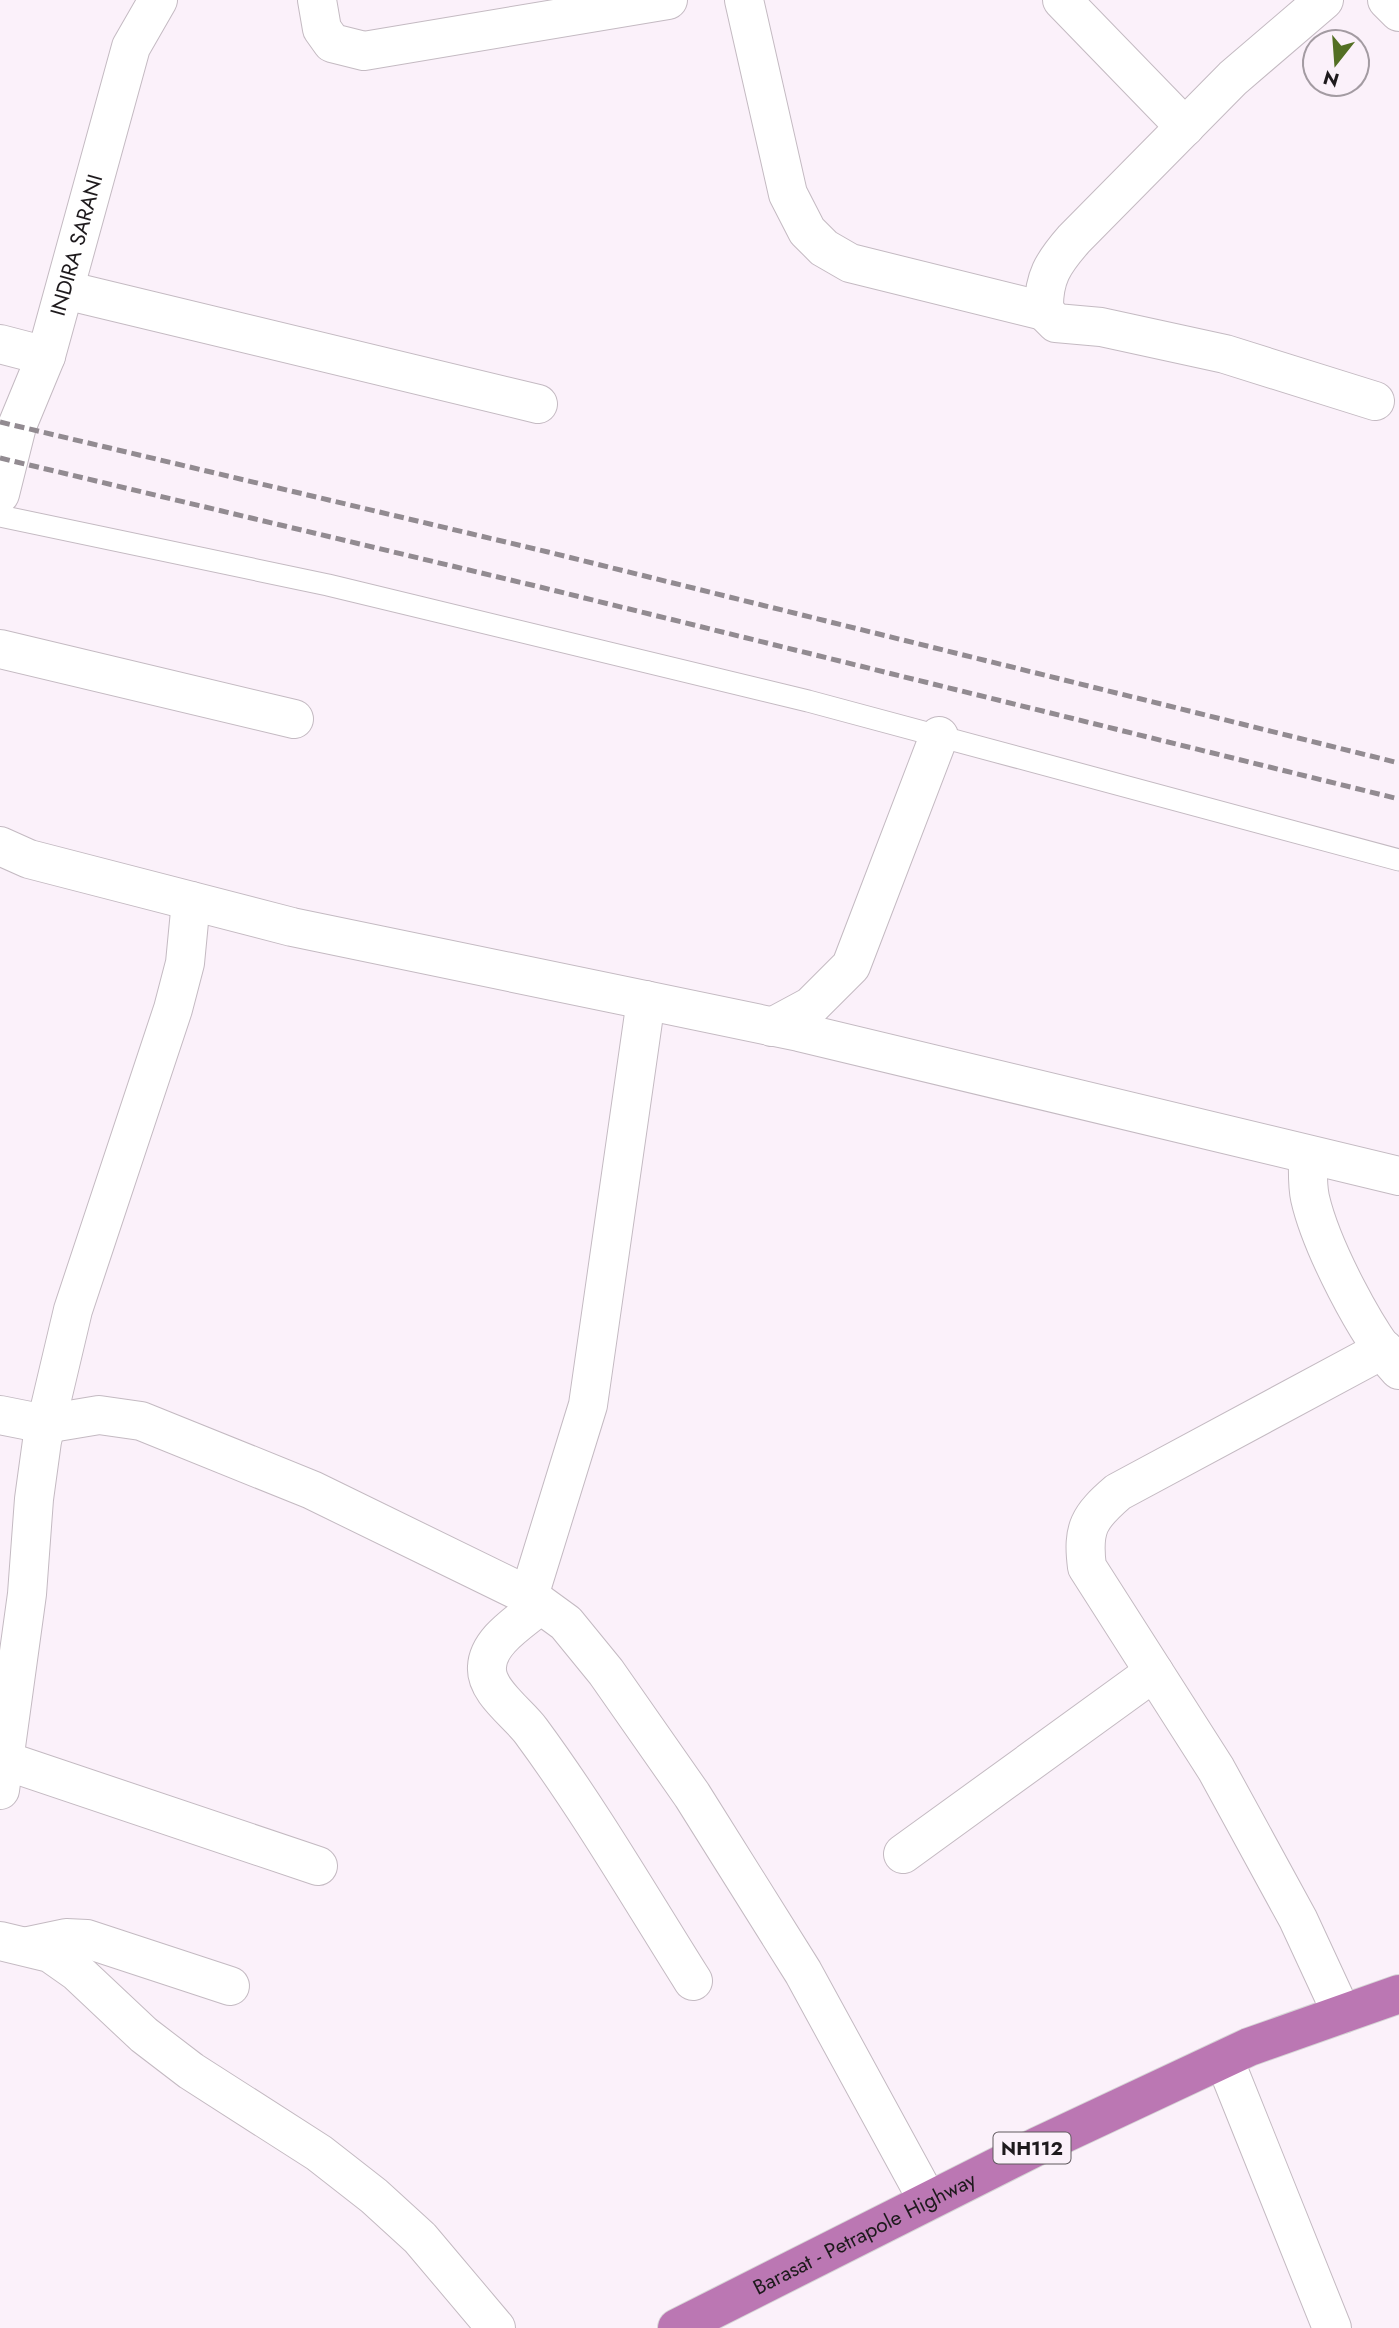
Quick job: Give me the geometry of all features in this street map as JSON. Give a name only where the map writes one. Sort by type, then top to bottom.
[{"type":"highway","name":"Barasat - Petrapole Highway","points":[[677,2328],[928,2201],[1224,2059],[1399,1994]]},
{"type":"street","points":[[317,0],[322,29],[332,43],[364,51],[668,0]]},
{"type":"street","points":[[744,0],[788,194],[807,232],[824,248],[850,263],[1044,311],[1056,323],[1101,327],[1224,354],[1375,401]]},
{"type":"street","points":[[1062,0],[1185,127]]},
{"type":"street","points":[[1044,311],[1043,288],[1058,257],[1233,78],[1324,0]]},
{"type":"street","points":[[1387,0],[1399,12]]},
{"type":"street","name":"INDIRA SARANI","points":[[0,494],[17,426],[46,356],[131,47],[154,1]]},
{"type":"street","points":[[65,290],[538,404]]},
{"type":"street","points":[[0,344],[46,356]]},
{"type":"street","points":[[0,649],[294,719]]},
{"type":"street","points":[[772,1027],[811,1006],[851,966],[939,736]]},
{"type":"street","points":[[0,846],[29,859],[292,927],[772,1027],[1399,1176]]},
{"type":"street","points":[[191,901],[184,963],[173,1009],[73,1310],[46,1424],[34,1499],[27,1594],[3,1775],[318,1866]]},
{"type":"street","points":[[646,1000],[588,1405],[535,1601],[489,1654],[486,1671],[492,1686],[526,1725],[572,1787],[693,1981]]},
{"type":"street","points":[[1308,1155],[1309,1196],[1321,1233],[1339,1275],[1392,1360],[1118,1492],[1097,1510],[1087,1527],[1087,1567],[1216,1769],[1286,1896],[1342,2014]]},
{"type":"street","points":[[0,1415],[46,1424],[99,1415],[141,1421],[312,1490],[535,1601],[566,1623],[606,1672],[692,1795],[803,1972],[928,2201]]},
{"type":"street","points":[[903,1854],[1154,1672]]},
{"type":"street","points":[[14,1943],[66,1938],[87,1939],[230,1986]]},
{"type":"street","points":[[14,1943],[50,1953],[77,1972],[144,2035],[191,2071],[319,2153],[374,2196],[420,2238],[496,2328]]},
{"type":"street","points":[[1224,2059],[1332,2328]]},
{"type":"lane","points":[[0,516],[328,585],[808,701],[1399,860]]},
{"type":"railway","points":[[0,422],[548,552],[1399,763]]},
{"type":"railway","points":[[0,458],[540,587],[1399,799]]}]
